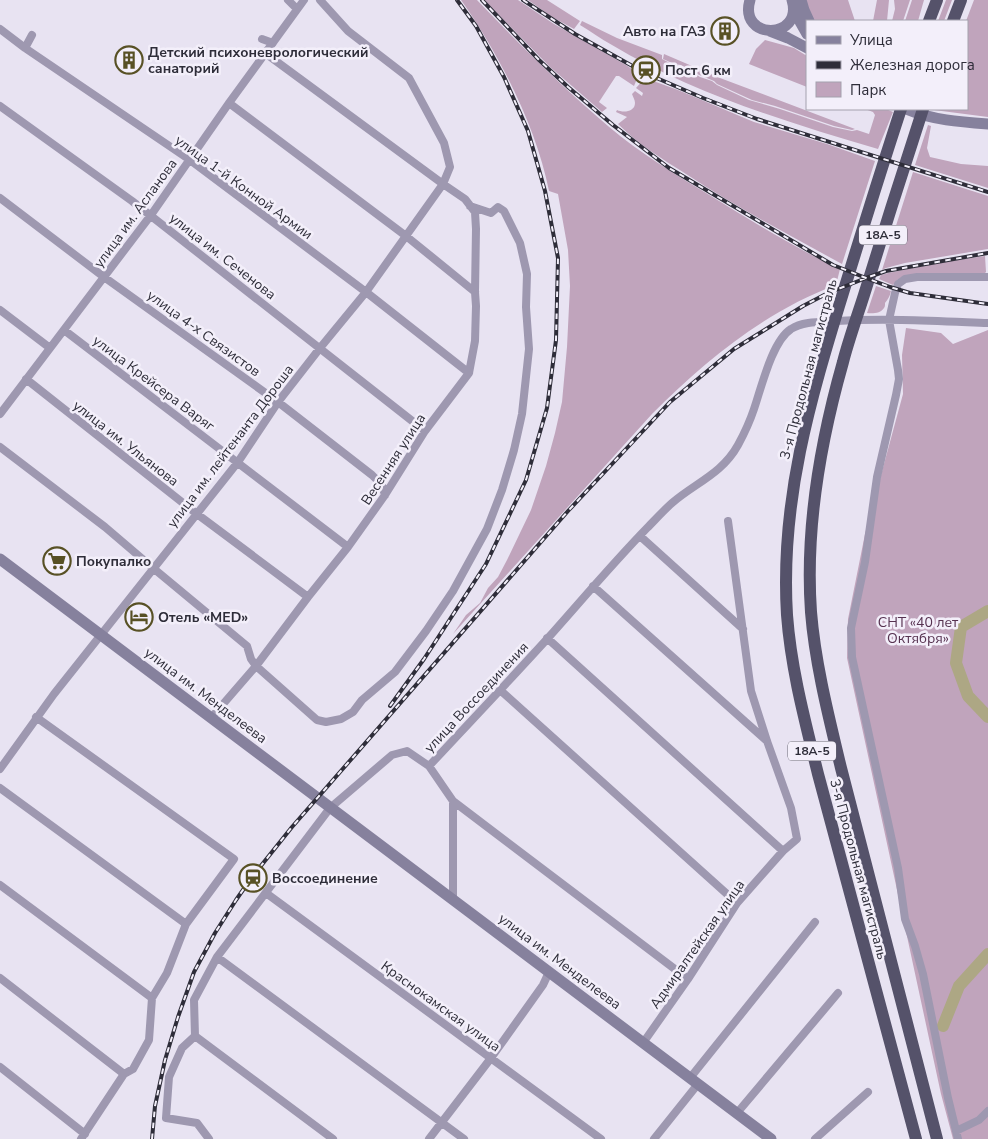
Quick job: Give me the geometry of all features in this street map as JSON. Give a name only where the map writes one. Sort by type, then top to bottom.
[{"type":"highway","points":[[929,20],[937,0]]},
{"type":"highway","points":[[953,20],[961,0]]},
{"type":"highway","name":"3-я Продольная магистраль","points":[[900,110],[807,417],[792,490],[786,585],[791,653],[815,765],[916,1139]]},
{"type":"highway","name":"3-я Продольная магистраль","points":[[923,110],[843,362],[828,419],[815,492],[810,559],[811,613],[822,682],[836,750],[937,1139]]},
{"type":"main road","points":[[748,3],[749,15],[757,27],[788,38],[806,47]]},
{"type":"main road","points":[[770,31],[783,28],[788,23],[792,18],[795,3]]},
{"type":"main road","points":[[795,3],[804,10],[809,20]]},
{"type":"main road","points":[[795,3],[806,31]]},
{"type":"main road","points":[[908,110],[949,121],[988,124]]},
{"type":"main road","name":"улица им. Менделеева","points":[[0,559],[771,1139]]},
{"type":"street","points":[[288,0],[297,9]]},
{"type":"street","name":"улица им. Асланова","points":[[0,414],[151,215],[304,0]]},
{"type":"street","points":[[320,0],[348,31],[409,78],[444,142],[450,166],[443,184]]},
{"type":"street","name":"улица 1-й Конной Армии","points":[[0,28],[25,48],[190,160],[366,292],[469,373]]},
{"type":"street","points":[[25,48],[32,35]]},
{"type":"street","points":[[262,39],[273,42]]},
{"type":"street","points":[[0,447],[105,526],[246,646],[256,666],[317,720],[326,722],[341,720],[353,712],[362,700],[394,672],[426,631],[453,591],[487,529],[502,490],[522,414],[529,349],[526,307],[527,274],[520,243],[504,211],[498,207],[491,213],[470,206],[465,198],[443,184],[265,53]]},
{"type":"street","points":[[229,103],[406,236],[475,292]]},
{"type":"street","name":"улица им. Сеченова","points":[[0,106],[151,215],[425,431]]},
{"type":"street","name":"улица им. лейтенанта Дороша","points":[[0,769],[36,717],[100,634],[238,462],[278,402],[366,292],[443,184]]},
{"type":"street","name":"улица 4-х Связистов","points":[[0,198],[104,277],[278,402],[372,474],[382,485],[385,495]]},
{"type":"street","name":"Весенняя улица","points":[[211,718],[256,666],[348,547],[385,495],[425,431],[469,373],[474,341],[476,306],[475,212],[470,206]]},
{"type":"street","points":[[988,277],[917,276],[905,279],[898,284],[889,320],[899,379],[877,477],[865,562],[851,628],[852,657],[898,868],[905,919],[923,974],[957,1135],[979,1120],[988,1111]]},
{"type":"street","points":[[0,310],[50,348]]},
{"type":"street","name":"улица Воссоединения","points":[[195,1036],[194,1000],[217,957],[330,808],[392,755],[407,751],[429,766],[640,536],[672,504],[690,489],[713,475],[726,462],[738,445],[753,411],[764,376],[781,339],[790,329],[817,322],[862,320],[988,323]]},
{"type":"street","name":"улица Крейсера Варяг","points":[[64,330],[348,547]]},
{"type":"street","name":"улица им. Ульянова","points":[[26,380],[197,514],[308,597]]},
{"type":"street","name":"Адмиралтейская улица","points":[[643,1043],[688,980],[737,903],[797,839],[791,808],[751,691],[728,521]]},
{"type":"street","points":[[640,536],[743,629]]},
{"type":"street","points":[[593,586],[767,741]]},
{"type":"street","points":[[547,638],[784,851]]},
{"type":"street","points":[[500,690],[737,903]]},
{"type":"street","points":[[0,1067],[83,1136],[124,1074],[133,1069],[150,1040],[152,998],[167,973],[186,924],[234,859],[36,717]]},
{"type":"street","points":[[429,766],[453,801],[688,980]]},
{"type":"street","points":[[0,788],[186,924]]},
{"type":"street","points":[[453,801],[453,900]]},
{"type":"street","points":[[0,885],[152,998]]},
{"type":"street","name":"Краснокамская улица","points":[[266,893],[601,1139]]},
{"type":"street","points":[[654,1139],[694,1081],[815,922]]},
{"type":"street","points":[[217,957],[464,1139]]},
{"type":"street","points":[[429,1139],[491,1058],[543,985],[549,972]]},
{"type":"street","points":[[0,978],[124,1074]]},
{"type":"street","points":[[737,1113],[838,993]]},
{"type":"street","points":[[209,1139],[197,1123],[166,1118],[169,1077],[182,1048],[195,1036],[333,1139]]},
{"type":"street","points":[[815,1139],[868,1092]]},
{"type":"green space","points":[[461,0],[477,0],[574,96],[620,136],[645,154],[758,225],[840,269],[836,285],[784,309],[760,324],[715,357],[672,394],[453,634],[466,615],[480,603],[488,588],[498,577],[531,510],[546,466],[562,402],[570,286],[568,250],[558,194],[549,191],[535,141],[502,67]]},
{"type":"green space","points":[[484,0],[518,0],[554,24],[639,74],[634,86],[616,76],[599,102],[607,108],[602,112],[550,67]]},
{"type":"green space","points":[[528,0],[547,0],[580,21],[574,29],[552,17]]},
{"type":"green space","points":[[804,0],[848,0],[855,20],[813,20]]},
{"type":"green space","points":[[877,0],[889,0],[887,20],[873,20]]},
{"type":"green space","points":[[894,0],[910,0],[903,20],[892,20],[895,9]]},
{"type":"green space","points":[[912,0],[924,0],[918,20],[905,20]]},
{"type":"green space","points":[[946,0],[952,0],[944,20],[938,20]]},
{"type":"green space","points":[[974,0],[988,0],[988,117],[934,110],[968,110],[968,20],[966,20]]},
{"type":"green space","points":[[582,21],[617,38],[662,55],[662,59],[686,68],[700,77],[749,100],[833,127],[852,131],[857,130],[869,134],[875,115],[868,110],[888,110],[893,112],[878,149],[810,129],[708,92],[643,62],[580,25]]},
{"type":"green space","points":[[765,40],[794,48],[806,55],[806,87],[749,64],[756,49]]},
{"type":"green space","points":[[664,54],[720,78],[855,129],[834,126],[752,100],[681,65],[663,59]]},
{"type":"green space","points":[[645,78],[754,122],[875,161],[842,264],[724,198],[659,157],[618,124],[627,117],[616,112],[617,110],[625,111],[633,108],[635,103],[632,94],[635,91],[642,96],[643,93],[636,88]]},
{"type":"green space","points":[[928,125],[931,126],[927,148],[930,157],[961,164],[988,166],[988,188],[915,165]]},
{"type":"green space","points":[[913,172],[988,196],[988,249],[905,263],[882,270]]},
{"type":"green space","points":[[985,256],[986,272],[984,274],[902,277],[893,285],[879,279],[881,275],[888,273]]},
{"type":"green space","points":[[876,286],[891,291],[890,294],[883,310],[877,313],[867,313]]},
{"type":"green space","name":"СНТ «40 лет Октября»","points":[[906,328],[941,333],[953,344],[988,330],[988,1139],[953,1139],[941,1094],[847,658],[848,619],[865,534],[903,394],[902,355]]},
{"type":"waterway","points":[[988,611],[961,627],[956,663],[968,696],[988,717]]},
{"type":"waterway","points":[[943,1026],[959,986],[988,954]]},
{"type":"railway","points":[[390,706],[424,659],[486,564],[526,480],[547,408],[556,340],[558,258],[545,191],[528,131],[504,77],[476,26],[457,0]]},
{"type":"railway","points":[[482,0],[539,60],[568,87],[669,168],[833,265],[910,293],[988,304]]},
{"type":"railway","points":[[523,0],[575,34],[645,73],[703,98],[757,119],[988,192]]},
{"type":"railway","points":[[152,1139],[155,1106],[165,1060],[194,972],[215,933],[252,877],[292,827],[568,511],[670,402],[734,349],[803,306],[828,293],[886,271],[988,253]]},
{"type":"place","name":"Авто на ГАЗ","points":[[725,31]]},
{"type":"place","name":"Детский психоневрологический санаторий","points":[[129,60]]},
{"type":"place","name":"Пост 6 км","points":[[646,70]]},
{"type":"place","name":"Покупалко","points":[[57,561]]},
{"type":"place","name":"Отель «MED»","points":[[139,617]]},
{"type":"place","name":"Воссоединение","points":[[253,878]]}]
